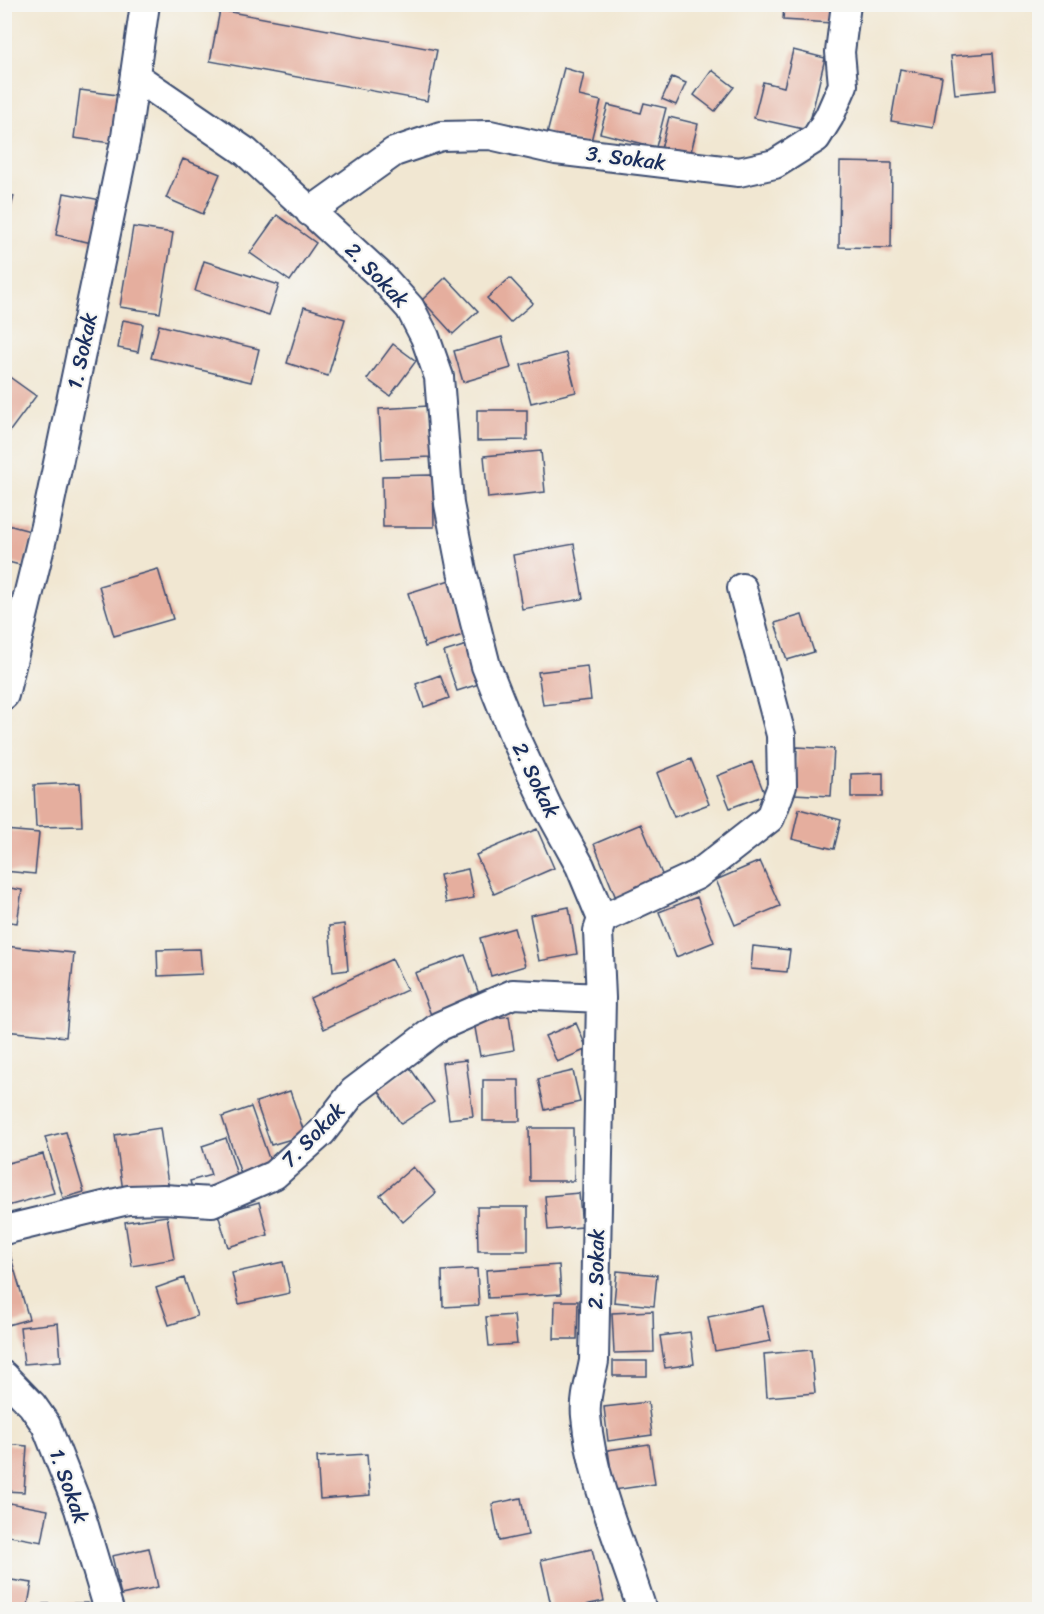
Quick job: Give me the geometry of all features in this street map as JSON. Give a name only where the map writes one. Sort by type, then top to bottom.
[{"type":"street","name":"1. Sokak","points":[[4,695],[45,526],[126,137],[145,4]]},
{"type":"street","name":"3. Sokak","points":[[310,212],[394,152],[441,136],[490,135],[556,150],[739,172],[775,164],[816,138],[843,85],[840,52],[846,4]]},
{"type":"street","name":"2. Sokak","points":[[135,76],[246,152],[382,277],[410,308],[425,337],[440,376],[449,504],[462,571],[486,666],[512,730],[547,806],[580,866],[602,919],[598,931],[601,998],[594,1361],[585,1413],[598,1483],[642,1610]]},
{"type":"street","points":[[602,919],[697,875],[770,818],[782,786],[781,735],[742,588]]},
{"type":"street","name":"7. Sokak","points":[[4,1230],[128,1200],[162,1199],[212,1202],[273,1175],[322,1132],[353,1092],[440,1026],[513,994],[601,998]]},
{"type":"street","name":"1. Sokak","points":[[4,1376],[32,1405],[46,1425],[79,1509],[109,1610]]},
{"type":"building","points":[[784,4],[832,4],[832,23],[783,20]]},
{"type":"building","points":[[220,10],[437,50],[427,101],[210,61]]},
{"type":"building","points":[[793,50],[825,58],[808,130],[754,118],[763,82],[784,87]]},
{"type":"building","points":[[993,53],[996,90],[955,94],[951,56]]},
{"type":"building","points":[[564,68],[584,74],[579,96],[601,101],[590,145],[547,134]]},
{"type":"building","points":[[900,69],[942,77],[933,128],[891,121]]},
{"type":"building","points":[[712,70],[734,87],[715,111],[694,95]]},
{"type":"building","points":[[672,77],[686,83],[676,105],[662,99]]},
{"type":"building","points":[[80,90],[117,95],[111,143],[74,138]]},
{"type":"building","points":[[644,103],[666,108],[656,147],[600,133],[608,105],[641,113]]},
{"type":"building","points":[[669,117],[698,124],[690,156],[661,149]]},
{"type":"building","points":[[183,159],[220,174],[203,214],[166,198]]},
{"type":"building","points":[[840,162],[892,163],[891,248],[839,247]]},
{"type":"building","points":[[4,193],[14,196],[5,230],[4,229]]},
{"type":"building","points":[[64,193],[101,200],[92,243],[56,235]]},
{"type":"building","points":[[277,215],[316,243],[290,281],[250,253]]},
{"type":"building","points":[[133,227],[173,233],[160,313],[120,307]]},
{"type":"building","points":[[204,261],[279,285],[269,315],[195,291]]},
{"type":"building","points":[[446,277],[478,311],[453,334],[422,300]]},
{"type":"building","points":[[510,278],[533,303],[510,323],[487,298]]},
{"type":"building","points":[[304,307],[345,319],[328,376],[287,363]]},
{"type":"building","points":[[123,320],[143,324],[138,352],[118,348]]},
{"type":"building","points":[[159,325],[259,349],[251,382],[151,358]]},
{"type":"building","points":[[502,337],[511,368],[463,382],[454,351]]},
{"type":"building","points":[[393,344],[416,361],[390,396],[367,379]]},
{"type":"building","points":[[566,353],[576,392],[531,403],[521,365]]},
{"type":"building","points":[[4,373],[36,396],[4,439]]},
{"type":"building","points":[[428,406],[431,457],[382,459],[379,409]]},
{"type":"building","points":[[477,410],[527,410],[527,440],[477,441]]},
{"type":"building","points":[[541,451],[545,492],[488,498],[484,456]]},
{"type":"building","points":[[433,475],[434,527],[383,527],[382,476]]},
{"type":"building","points":[[4,524],[34,532],[24,566],[4,561]]},
{"type":"building","points":[[574,544],[583,599],[522,609],[513,555]]},
{"type":"building","points":[[158,569],[173,619],[114,636],[99,586]]},
{"type":"building","points":[[450,580],[466,634],[425,647],[408,593]]},
{"type":"building","points":[[802,615],[814,652],[787,660],[775,623]]},
{"type":"building","points":[[470,644],[482,683],[457,691],[444,652]]},
{"type":"building","points":[[587,666],[591,700],[543,705],[538,672]]},
{"type":"building","points":[[440,675],[449,698],[424,707],[416,684]]},
{"type":"building","points":[[797,747],[834,749],[831,796],[794,794]]},
{"type":"building","points":[[691,759],[709,804],[674,817],[657,773]]},
{"type":"building","points":[[752,762],[765,795],[730,808],[717,776]]},
{"type":"building","points":[[883,773],[883,797],[851,797],[851,774]]},
{"type":"building","points":[[80,783],[82,826],[36,827],[34,785]]},
{"type":"building","points":[[799,809],[841,820],[834,849],[792,839]]},
{"type":"building","points":[[641,824],[664,879],[616,898],[594,844]]},
{"type":"building","points":[[537,829],[554,868],[494,894],[476,855]]},
{"type":"building","points":[[4,830],[39,833],[35,874],[4,871]]},
{"type":"building","points":[[760,861],[780,906],[735,925],[716,880]]},
{"type":"building","points":[[468,869],[474,898],[446,903],[440,875]]},
{"type":"building","points":[[4,887],[22,890],[17,923],[4,921]]},
{"type":"building","points":[[697,897],[714,942],[676,957],[659,912]]},
{"type":"building","points":[[569,907],[577,954],[539,961],[530,915]]},
{"type":"building","points":[[344,924],[348,970],[333,972],[329,926]]},
{"type":"building","points":[[514,928],[525,966],[491,976],[480,938]]},
{"type":"building","points":[[4,946],[74,953],[66,1037],[4,1031]]},
{"type":"building","points":[[753,946],[790,950],[787,972],[751,969]]},
{"type":"building","points":[[200,949],[202,974],[158,976],[157,950]]},
{"type":"building","points":[[465,955],[480,997],[431,1015],[415,973]]},
{"type":"building","points":[[392,959],[407,990],[324,1029],[310,998]]},
{"type":"building","points":[[509,1016],[514,1050],[480,1056],[474,1022]]},
{"type":"building","points":[[576,1023],[587,1049],[557,1062],[545,1036]]},
{"type":"building","points":[[466,1060],[473,1116],[449,1119],[442,1063]]},
{"type":"building","points":[[410,1068],[434,1102],[401,1124],[378,1090]]},
{"type":"building","points":[[573,1071],[580,1102],[545,1110],[538,1079]]},
{"type":"building","points":[[483,1080],[519,1080],[520,1121],[483,1121]]},
{"type":"building","points":[[290,1091],[305,1135],[271,1145],[256,1102]]},
{"type":"building","points":[[251,1107],[272,1167],[242,1177],[222,1117]]},
{"type":"building","points":[[160,1128],[168,1184],[123,1191],[115,1135]]},
{"type":"building","points":[[529,1128],[573,1128],[574,1181],[530,1181]]},
{"type":"building","points":[[66,1132],[84,1192],[63,1198],[45,1137]]},
{"type":"building","points":[[226,1138],[239,1182],[194,1195],[190,1181],[211,1175],[202,1146]]},
{"type":"building","points":[[43,1154],[54,1193],[4,1207],[4,1164]]},
{"type":"building","points":[[413,1167],[436,1193],[403,1222],[380,1195]]},
{"type":"building","points":[[579,1193],[582,1227],[548,1230],[545,1196]]},
{"type":"building","points":[[259,1202],[268,1235],[228,1247],[218,1214]]},
{"type":"building","points":[[477,1207],[528,1207],[528,1251],[478,1251]]},
{"type":"building","points":[[167,1216],[174,1259],[132,1266],[125,1222]]},
{"type":"building","points":[[9,1251],[29,1319],[4,1326],[4,1252]]},
{"type":"building","points":[[283,1262],[290,1293],[239,1304],[232,1273]]},
{"type":"building","points":[[559,1265],[561,1294],[488,1298],[486,1270]]},
{"type":"building","points":[[477,1269],[479,1305],[443,1307],[442,1271]]},
{"type":"building","points":[[617,1271],[657,1275],[654,1306],[614,1302]]},
{"type":"building","points":[[184,1278],[197,1316],[169,1325],[156,1288]]},
{"type":"building","points":[[555,1301],[578,1301],[577,1339],[554,1339]]},
{"type":"building","points":[[763,1306],[771,1341],[715,1351],[708,1317]]},
{"type":"building","points":[[653,1311],[654,1352],[614,1353],[612,1313]]},
{"type":"building","points":[[514,1315],[517,1344],[489,1346],[486,1317]]},
{"type":"building","points":[[58,1323],[61,1361],[24,1364],[20,1327]]},
{"type":"building","points":[[690,1332],[694,1364],[665,1368],[660,1336]]},
{"type":"building","points":[[811,1350],[815,1393],[767,1397],[764,1354]]},
{"type":"building","points":[[613,1361],[647,1361],[647,1376],[613,1376]]},
{"type":"building","points":[[648,1402],[652,1435],[608,1441],[604,1407]]},
{"type":"building","points":[[4,1444],[27,1446],[24,1492],[4,1491]]},
{"type":"building","points":[[649,1444],[655,1484],[614,1490],[608,1450]]},
{"type":"building","points":[[367,1454],[370,1495],[320,1499],[317,1457]]},
{"type":"building","points":[[521,1498],[528,1535],[499,1541],[492,1504]]},
{"type":"building","points":[[4,1502],[48,1510],[42,1542],[4,1535]]},
{"type":"building","points":[[149,1548],[158,1587],[121,1595],[112,1556]]},
{"type":"building","points":[[592,1549],[604,1601],[552,1610],[541,1560]]},
{"type":"building","points":[[4,1579],[32,1583],[27,1610],[4,1610]]},
{"type":"building","points":[[88,1603],[88,1610],[43,1610],[43,1604]]},
{"type":"building","points":[[174,1605],[174,1610],[134,1610],[134,1608]]}]
